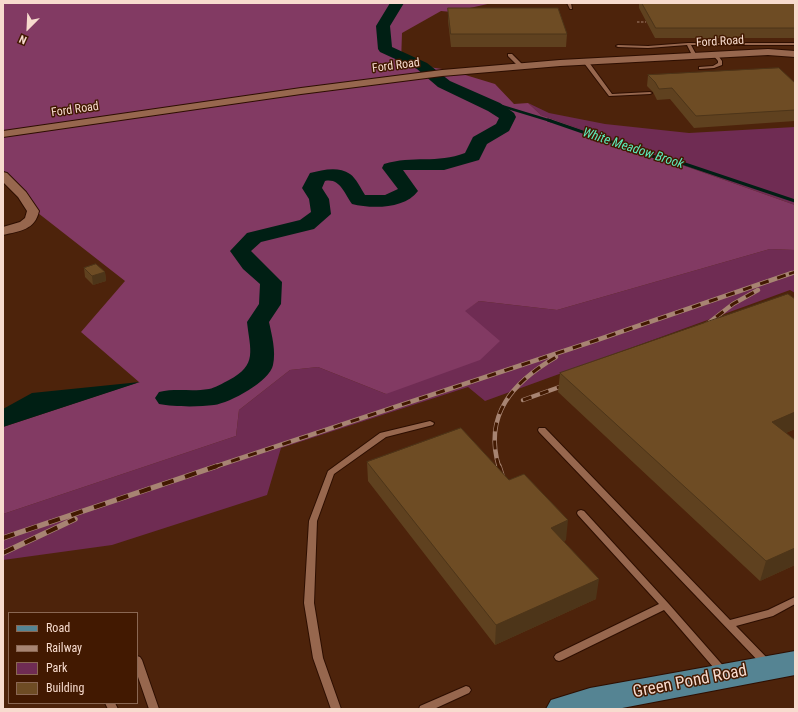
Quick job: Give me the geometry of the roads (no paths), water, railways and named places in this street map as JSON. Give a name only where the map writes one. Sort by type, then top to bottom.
[{"type":"main road","name":"Green Pond Road","points":[[562,709],[590,702],[782,665]]},
{"type":"street","name":"Ford Road","points":[[3,134],[301,91],[442,73],[521,66],[695,56],[771,52],[795,54]]},
{"type":"street","points":[[3,175],[22,195],[33,211],[31,220],[24,225],[3,231]]},
{"type":"lane","points":[[618,46],[639,47],[688,44],[795,44]]},
{"type":"lane","points":[[688,44],[695,56]]},
{"type":"lane","points":[[764,44],[771,52]]},
{"type":"lane","points":[[510,55],[521,66]]},
{"type":"lane","points":[[701,68],[714,67],[720,64],[720,61],[715,55]]},
{"type":"lane","points":[[586,62],[611,95],[650,93]]},
{"type":"lane","points":[[336,709],[318,658],[309,603],[313,520],[331,473],[383,435],[430,423]]},
{"type":"lane","points":[[542,430],[728,624],[782,665]]},
{"type":"lane","points":[[581,513],[665,605],[726,675]]},
{"type":"lane","points":[[728,624],[770,613],[795,600]]},
{"type":"lane","points":[[559,658],[665,605]]},
{"type":"lane","points":[[138,663],[154,709]]},
{"type":"lane","points":[[424,709],[466,690]]},
{"type":"waterway","points":[[168,398],[214,397],[248,380],[261,366],[262,348],[258,322],[270,304],[271,282],[251,264],[240,251],[254,237],[307,225],[321,214],[319,199],[312,188],[317,177],[332,174],[344,178],[359,200],[378,201],[397,198],[408,191],[401,179],[391,168],[403,165],[434,165],[453,163],[465,159],[473,156],[479,141],[503,127],[508,117],[494,107],[444,84],[422,66],[385,49],[383,26],[397,3]]},
{"type":"waterway","name":"White Meadow Brook","points":[[472,97],[550,121]]},
{"type":"waterway","name":"White Meadow Brook","points":[[550,121],[655,157],[679,162],[795,201]]},
{"type":"railway","points":[[216,466],[597,340],[792,273]]},
{"type":"railway","points":[[702,328],[733,304],[758,290]]},
{"type":"railway","points":[[499,467],[495,448],[495,431],[505,402],[527,377],[556,357]]},
{"type":"railway","points":[[523,400],[568,384]]},
{"type":"railway","points":[[3,538],[216,466]]},
{"type":"railway","points":[[499,466],[504,482]]},
{"type":"railway","points":[[3,553],[75,519]]}]
